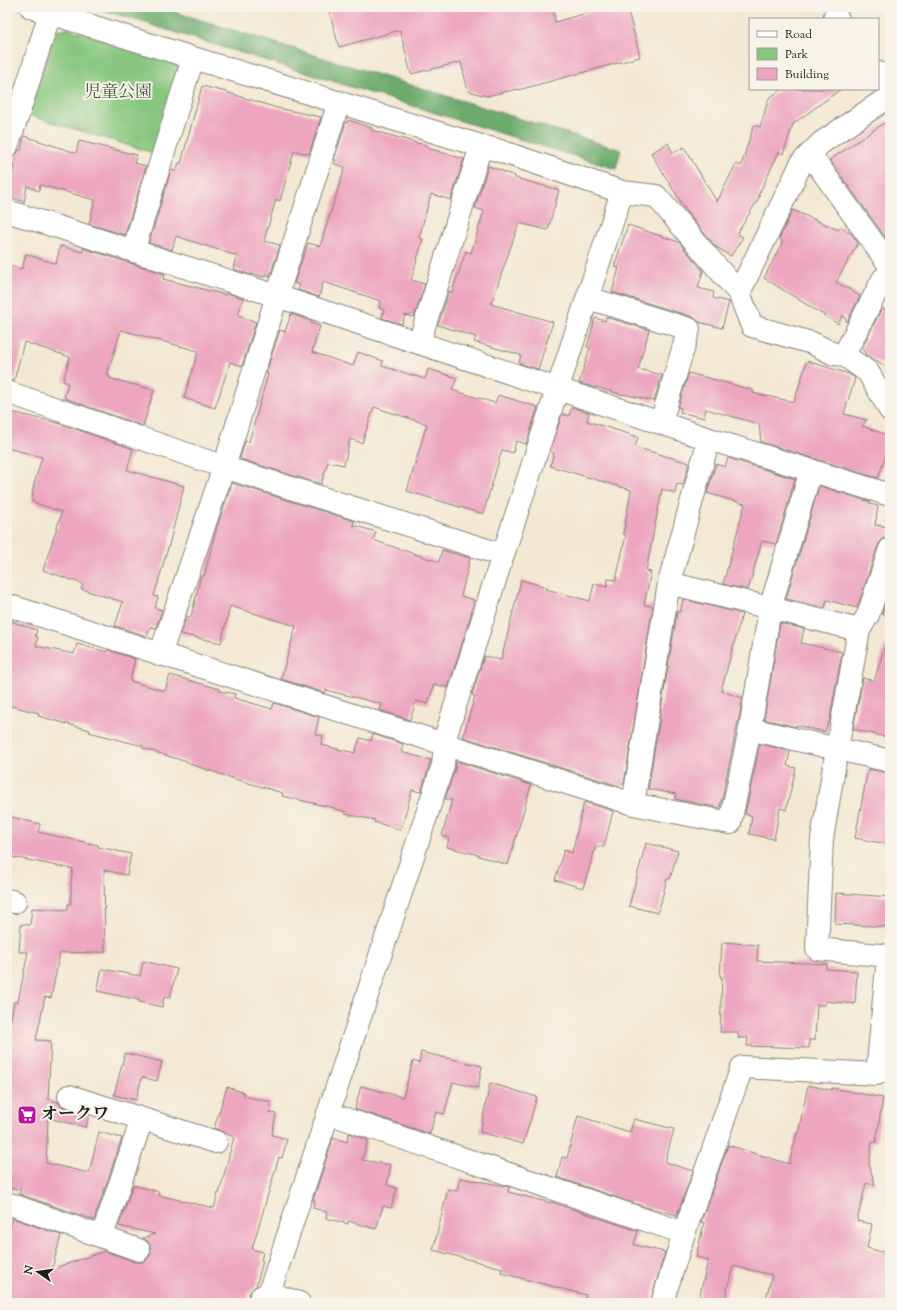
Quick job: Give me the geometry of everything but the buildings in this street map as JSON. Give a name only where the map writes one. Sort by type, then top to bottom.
[{"type":"street","points":[[7,146],[19,112],[40,10],[497,150],[622,192],[656,196],[738,293],[752,326],[812,343],[834,354],[844,354],[868,372],[890,410]]},
{"type":"street","points":[[134,251],[193,58]]},
{"type":"street","points":[[879,74],[890,89]]},
{"type":"street","points":[[738,293],[802,162],[821,143],[890,96]]},
{"type":"street","points":[[160,655],[224,467],[339,102]]},
{"type":"street","points":[[419,343],[481,146]]},
{"type":"street","points":[[810,154],[890,266]]},
{"type":"street","points":[[299,1303],[264,1298],[328,1113],[442,765],[446,735],[503,555],[622,192]]},
{"type":"street","points":[[7,211],[277,296],[709,439],[890,495]]},
{"type":"street","points":[[844,354],[883,279],[890,273]]},
{"type":"street","points":[[588,298],[689,330],[661,422]]},
{"type":"street","points":[[7,392],[224,467],[503,555]]},
{"type":"street","points":[[633,804],[669,583],[709,439]]},
{"type":"street","points":[[7,605],[445,746],[633,804],[730,823],[750,729],[770,609],[811,470]]},
{"type":"street","points":[[662,1303],[684,1233],[742,1067],[884,1078],[889,956],[817,949],[822,838],[837,749],[859,630],[868,615],[890,549]]},
{"type":"street","points":[[669,583],[859,630]]},
{"type":"street","points":[[750,729],[890,761]]},
{"type":"street","points":[[69,1096],[216,1142]]},
{"type":"street","points":[[328,1113],[684,1233]]},
{"type":"street","points":[[102,1236],[142,1119]]},
{"type":"street","points":[[7,1203],[139,1250]]},
{"type":"green space","points":[[93,7],[159,7],[621,150],[616,169]]},
{"type":"green space","name":"児童公園","points":[[65,28],[174,60],[180,70],[157,154],[28,115],[55,32]]},
{"type":"place","name":"オークワ","points":[[27,1115]]}]
